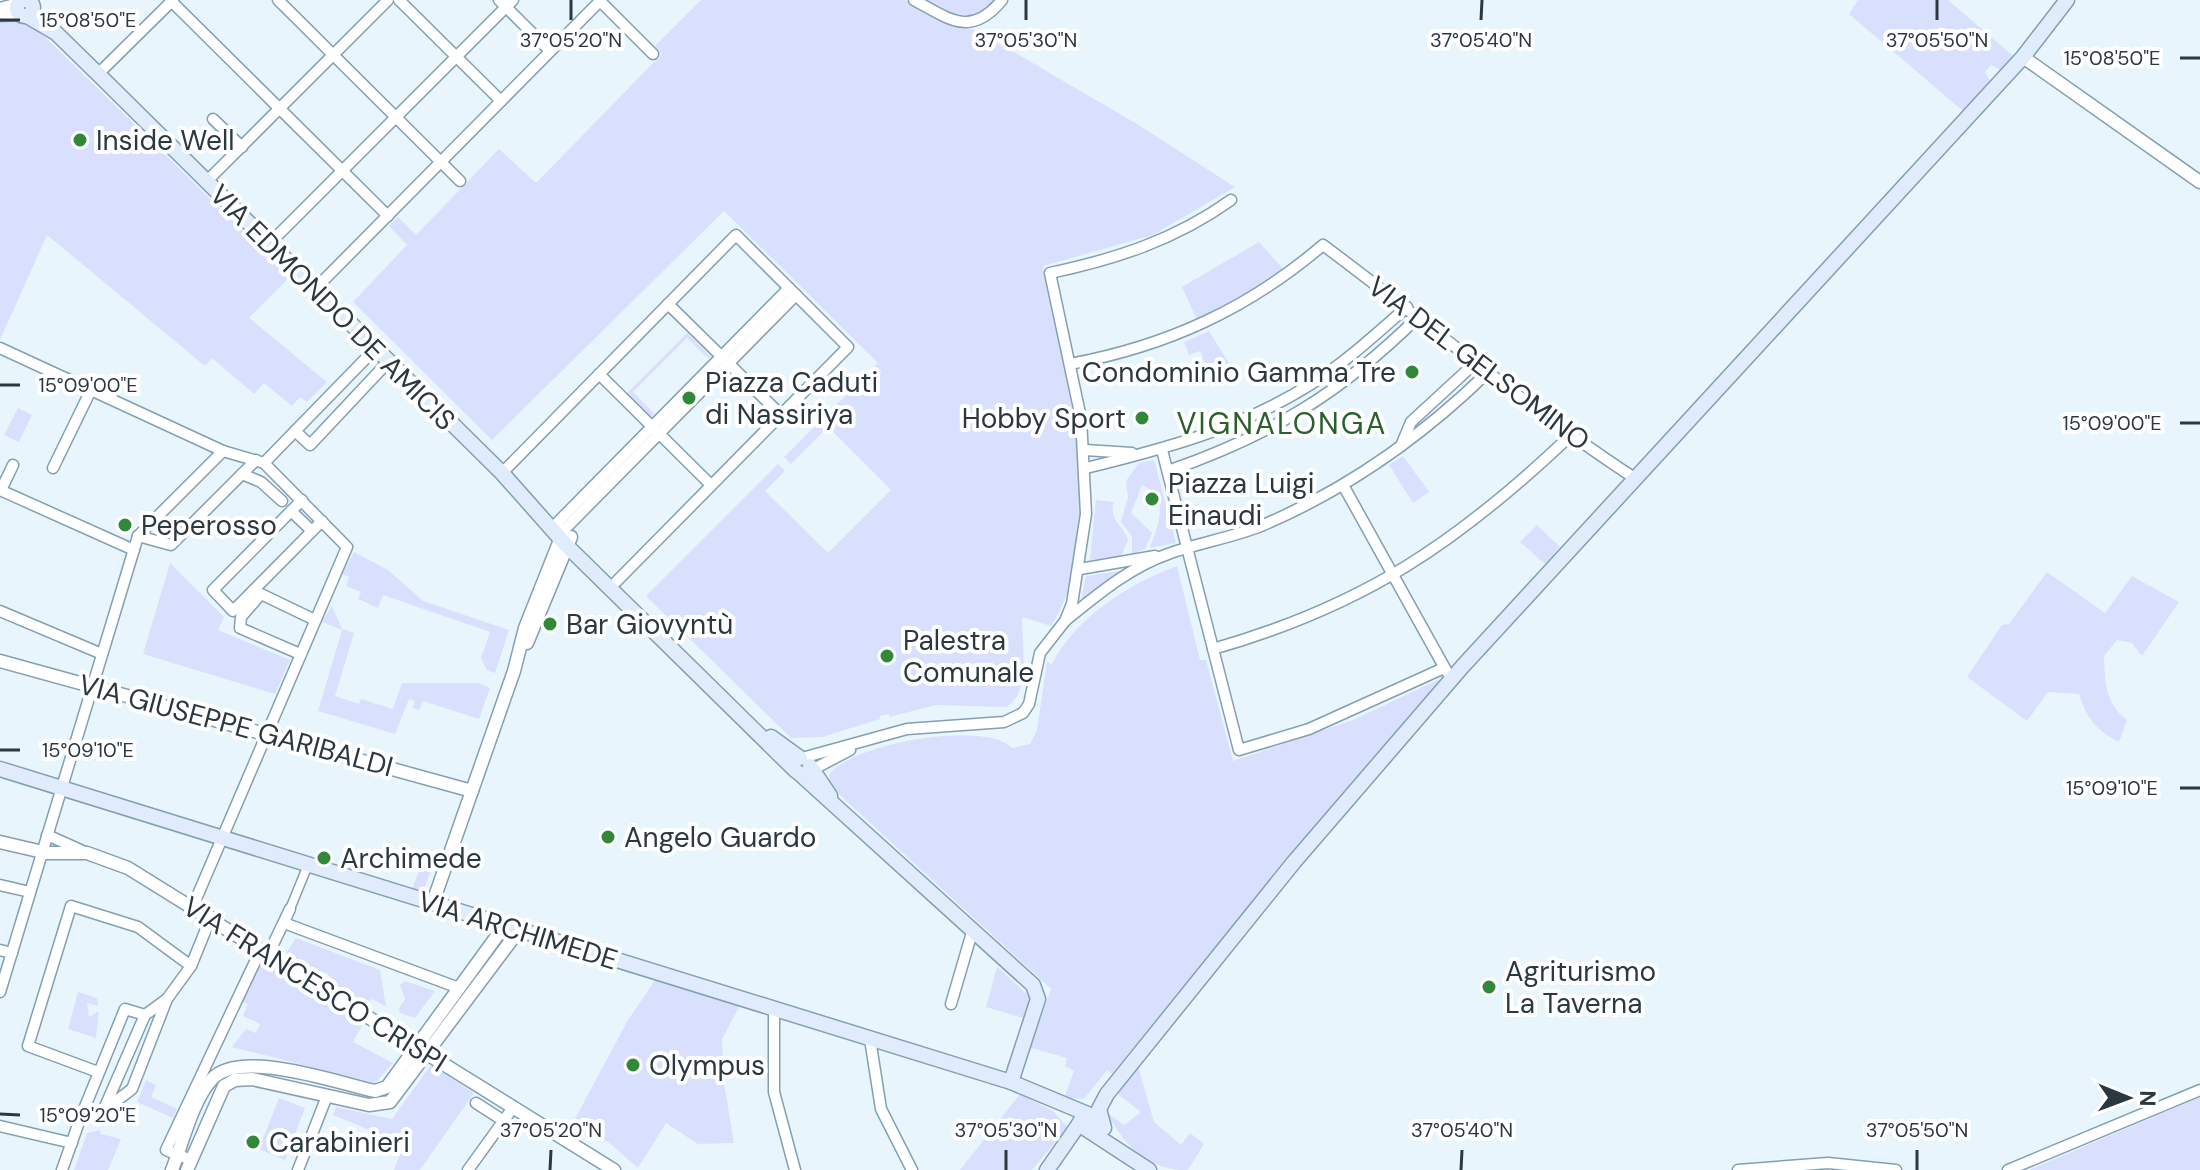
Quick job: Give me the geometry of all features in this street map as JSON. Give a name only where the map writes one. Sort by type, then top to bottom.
[{"type":"main road","points":[[1047,1170],[1449,674],[1636,479],[2023,57],[2067,0]]},
{"type":"main road","name":"VIA EDMONDO DE AMICIS","points":[[24,6],[98,74],[374,350],[616,582],[777,743],[805,766]]},
{"type":"main road","name":"VIA EDMONDO DE AMICIS","points":[[563,534],[577,556],[805,766]]},
{"type":"main road","points":[[805,766],[860,829]]},
{"type":"main road","points":[[805,766],[860,829],[973,929],[1030,982],[1038,994],[1011,1082]]},
{"type":"main road","name":"VIA ARCHIMEDE","points":[[0,769],[1011,1082],[1087,1119],[1149,1170]]},
{"type":"street","points":[[98,74],[172,0],[388,216]]},
{"type":"street","points":[[278,0],[460,181]]},
{"type":"street","points":[[206,182],[388,0]]},
{"type":"street","points":[[399,0],[501,101]]},
{"type":"street","points":[[315,289],[599,0],[653,54]]},
{"type":"street","points":[[914,0],[949,20],[972,22],[984,19],[1002,0]]},
{"type":"street","points":[[269,244],[506,2],[550,51]]},
{"type":"street","points":[[0,9],[24,6]]},
{"type":"street","points":[[0,15],[24,6]]},
{"type":"street","points":[[2023,57],[2200,182]]},
{"type":"street","points":[[213,119],[242,147]]},
{"type":"street","points":[[1065,621],[1080,569],[1086,468],[1070,364],[1050,273],[1145,248],[1189,227],[1231,200]]},
{"type":"street","points":[[505,476],[599,374],[736,235],[848,347],[616,582]]},
{"type":"street","name":"VIA DEL GELSOMINO","points":[[1070,364],[1149,346],[1212,321],[1259,295],[1323,245],[1407,307],[1486,374],[1570,436],[1636,479]]},
{"type":"street","points":[[514,671],[525,628],[563,534],[656,430],[793,291]]},
{"type":"street","points":[[668,304],[781,415]]},
{"type":"street","points":[[1086,468],[1162,450],[1260,411],[1310,385],[1407,307]]},
{"type":"street","points":[[1168,471],[1268,430],[1352,378],[1418,317]]},
{"type":"street","points":[[0,348],[223,451],[260,462],[347,547],[193,906]]},
{"type":"street","points":[[138,536],[171,545],[242,474],[295,431],[374,350]]},
{"type":"street","points":[[362,362],[376,375]]},
{"type":"street","points":[[295,431],[310,445],[388,362]]},
{"type":"street","points":[[1342,362],[1352,378]]},
{"type":"street","points":[[1400,448],[1411,422],[1474,364]]},
{"type":"street","points":[[599,374],[711,485]]},
{"type":"street","points":[[805,766],[866,742],[920,727],[992,725],[1012,720],[1029,704],[1040,653],[1065,621],[1115,581],[1165,555],[1260,526],[1343,485],[1400,448],[1486,374]]},
{"type":"street","points":[[53,468],[91,390]]},
{"type":"street","points":[[1260,411],[1268,430]]},
{"type":"street","points":[[1213,649],[1306,619],[1394,576],[1487,512],[1570,436]]},
{"type":"street","points":[[1085,450],[1142,454]]},
{"type":"street","points":[[1162,450],[1239,750],[1309,729],[1449,674],[1343,485]]},
{"type":"street","points":[[0,992],[138,536],[223,451]]},
{"type":"street","points":[[13,465],[1,490],[134,550]]},
{"type":"street","points":[[242,474],[261,482],[282,501]]},
{"type":"street","points":[[302,500],[213,590],[233,611],[322,521]]},
{"type":"street","points":[[291,511],[312,531]]},
{"type":"street","points":[[433,902],[514,671],[556,575],[563,534]]},
{"type":"street","points":[[1080,569],[1165,555]]},
{"type":"street","points":[[556,575],[577,556]]},
{"type":"street","points":[[300,654],[240,628],[241,617],[261,594],[315,620]]},
{"type":"street","points":[[0,611],[102,654]]},
{"type":"street","name":"VIA GIUSEPPE GARIBALDI","points":[[0,661],[472,791]]},
{"type":"street","points":[[805,766],[828,763],[866,742]]},
{"type":"street","points":[[47,835],[87,853]]},
{"type":"street","name":"VIA FRANCESCO CRISPI","points":[[0,842],[42,852],[87,853],[128,868],[211,917],[608,1169]]},
{"type":"street","points":[[220,1080],[189,1165],[166,1150],[206,1062],[264,952],[284,923],[308,865]]},
{"type":"street","points":[[0,885],[30,892]]},
{"type":"street","points":[[98,1072],[28,1046],[71,906],[138,927],[191,966]]},
{"type":"street","points":[[80,1119],[103,1111],[132,1089],[167,999],[191,966],[211,917]]},
{"type":"street","points":[[284,923],[459,988]]},
{"type":"street","points":[[378,1106],[459,988],[512,927]]},
{"type":"street","points":[[378,1106],[386,1092],[428,1055],[512,927]]},
{"type":"street","points":[[951,1004],[973,929]]},
{"type":"street","points":[[0,950],[12,953]]},
{"type":"street","points":[[103,1111],[145,1015],[167,999]]},
{"type":"street","points":[[62,1170],[125,1009],[145,1015]]},
{"type":"street","points":[[774,1010],[774,1092],[795,1170]]},
{"type":"street","points":[[870,1039],[881,1109],[897,1147],[912,1170]]},
{"type":"street","points":[[206,1062],[220,1080]]},
{"type":"street","points":[[172,1170],[206,1088],[239,1065],[386,1092]]},
{"type":"street","points":[[239,1065],[244,1079]]},
{"type":"street","points":[[220,1080],[244,1079],[378,1106]]},
{"type":"street","points":[[2008,1170],[2200,1090]]},
{"type":"street","points":[[298,1170],[327,1096]]},
{"type":"street","points":[[476,1103],[504,1121]]},
{"type":"street","points":[[468,1170],[512,1109]]},
{"type":"street","points":[[0,1126],[74,1138]]},
{"type":"street","points":[[1738,1170],[1828,1163],[1896,1170]]},
{"type":"shaded area","points":[[701,0],[905,0],[943,22],[978,31],[1137,124],[1235,187],[1153,235],[1043,266],[1071,400],[1080,499],[1078,546],[1069,589],[1051,626],[1022,617],[1022,679],[1014,700],[1006,707],[936,705],[889,717],[889,714],[880,716],[880,719],[822,737],[791,738],[646,596],[778,464],[785,471],[765,491],[828,553],[891,490],[828,427],[791,464],[784,457],[878,363],[724,211],[492,440],[353,302],[407,245],[389,226],[398,217],[416,235],[499,149],[536,183],[662,54],[655,46]]},
{"type":"shaded area","points":[[926,0],[996,0],[980,13],[962,15]]},
{"type":"shaded area","points":[[1858,0],[1948,0],[2013,56],[2001,70],[1991,65],[1985,72],[1990,81],[1963,111],[1849,14]]},
{"type":"shaded area","points":[[13,21],[36,28],[290,277],[249,318],[327,382],[307,402],[300,397],[292,406],[264,383],[254,394],[212,358],[205,366],[47,235],[0,340],[0,22]]},
{"type":"shaded area","points":[[1259,242],[1284,270],[1260,288],[1197,320],[1182,287]]},
{"type":"shaded area","points":[[1209,331],[1232,368],[1196,384],[1191,373],[1206,366],[1200,351],[1189,355],[1184,342]]},
{"type":"shaded area","points":[[687,333],[711,357],[709,359],[687,338],[633,392],[654,414],[651,418],[627,393]]},
{"type":"shaded area","points":[[18,408],[32,415],[19,442],[4,435]]},
{"type":"shaded area","points":[[1403,456],[1429,492],[1413,503],[1389,465]]},
{"type":"shaded area","points":[[1154,460],[1176,543],[1150,548],[1159,521],[1159,505],[1157,497],[1142,485],[1131,513],[1152,533],[1145,549],[1132,554],[1132,536],[1121,522],[1128,497],[1126,481],[1139,463]]},
{"type":"shaded area","points":[[1096,500],[1114,502],[1114,518],[1128,540],[1121,556],[1090,560]]},
{"type":"shaded area","points":[[1537,525],[1560,547],[1545,564],[1520,542]]},
{"type":"shaded area","points":[[354,552],[388,570],[423,601],[509,630],[495,673],[487,670],[481,658],[490,632],[383,595],[378,608],[358,599],[361,592],[346,586],[349,577],[342,574]]},
{"type":"shaded area","points":[[170,563],[224,617],[218,630],[290,660],[275,694],[143,654]]},
{"type":"shaded area","points":[[1177,566],[1200,660],[1206,660],[1233,761],[1353,720],[1444,677],[1280,866],[1112,1074],[1107,1070],[1084,1099],[1064,1098],[1074,1071],[1065,1066],[1067,1058],[1031,1048],[1051,989],[830,786],[829,775],[841,764],[862,754],[918,739],[975,736],[997,740],[1012,748],[1030,744],[1037,730],[1047,662],[1052,664],[1075,631],[1105,604],[1140,582]]},
{"type":"shaded area","points":[[1120,571],[1081,600],[1086,576]]},
{"type":"shaded area","points":[[2047,572],[2105,613],[2132,576],[2179,602],[2142,656],[2132,643],[2117,640],[2104,656],[2110,699],[2127,720],[2119,742],[2093,723],[2079,694],[2048,692],[2027,721],[1967,677],[2002,625],[2009,624]]},
{"type":"shaded area","points":[[332,606],[342,629],[354,633],[335,696],[359,704],[361,699],[393,709],[402,683],[478,683],[490,688],[479,719],[423,701],[419,710],[413,708],[415,701],[409,699],[395,734],[318,711],[342,630],[322,622]]},
{"type":"shaded area","points":[[424,858],[434,861],[423,892],[412,889]]},
{"type":"shaded area","points":[[296,938],[380,970],[386,1007],[373,999],[365,1003],[333,983],[328,974],[311,969],[286,953]]},
{"type":"shaded area","points":[[262,960],[363,1024],[353,1042],[393,1063],[375,1083],[232,1047],[246,1029],[256,1033],[260,1024],[243,1016],[248,1004],[243,1002]]},
{"type":"shaded area","points":[[997,967],[1030,997],[1023,1018],[986,1007]]},
{"type":"shaded area","points":[[656,979],[740,1005],[722,1039],[724,1083],[734,1143],[698,1144],[666,1123],[638,1168],[607,1141],[568,1132],[628,1020]]},
{"type":"shaded area","points":[[405,981],[435,991],[415,1018],[400,1013],[399,1008],[405,999],[400,985]]},
{"type":"shaded area","points":[[78,992],[97,998],[98,1006],[87,1003],[89,1017],[99,1011],[96,1038],[68,1029]]},
{"type":"shaded area","points":[[431,1065],[474,1093],[420,1170],[394,1170],[400,1154],[396,1152],[399,1142],[333,1115],[336,1107],[392,1119]]},
{"type":"shaded area","points":[[1138,1066],[1154,1122],[1181,1145],[1190,1133],[1204,1144],[1188,1170],[1171,1169],[1149,1161],[1129,1145],[1104,1115],[1106,1112],[1124,1125],[1141,1112],[1116,1093]]},
{"type":"shaded area","points":[[146,1080],[156,1085],[151,1097],[177,1109],[173,1118],[137,1102]]},
{"type":"shaded area","points":[[1020,1094],[1053,1111],[1068,1127],[1032,1170],[960,1170]]},
{"type":"shaded area","points":[[2200,1097],[2200,1170],[2029,1170]]},
{"type":"shaded area","points":[[279,1098],[305,1108],[285,1160],[259,1149]]},
{"type":"shaded area","points":[[100,1130],[101,1134],[121,1139],[108,1170],[74,1170],[87,1133]]},
{"type":"place","name":"Inside Well","points":[[80,140]]},
{"type":"place","name":"Condominio Gamma Tre","points":[[1412,372]]},
{"type":"place","name":"Piazza Caduti di Nassiriya","points":[[689,398]]},
{"type":"place","name":"Hobby Sport","points":[[1142,418]]},
{"type":"place","name":"Piazza Luigi Einaudi","points":[[1152,499]]},
{"type":"place","name":"Peperosso","points":[[125,525]]},
{"type":"place","name":"Bar Giovyntù","points":[[550,624]]},
{"type":"place","name":"Palestra Comunale","points":[[887,656]]},
{"type":"place","name":"Angelo Guardo","points":[[608,837]]},
{"type":"place","name":"Archimede","points":[[324,858]]},
{"type":"place","name":"Agriturismo La Taverna","points":[[1489,987]]},
{"type":"place","name":"Olympus","points":[[633,1065]]},
{"type":"place","name":"Carabinieri","points":[[253,1142]]},
{"type":"district","name":"VIGNALONGA","points":[[1282,424]]}]
